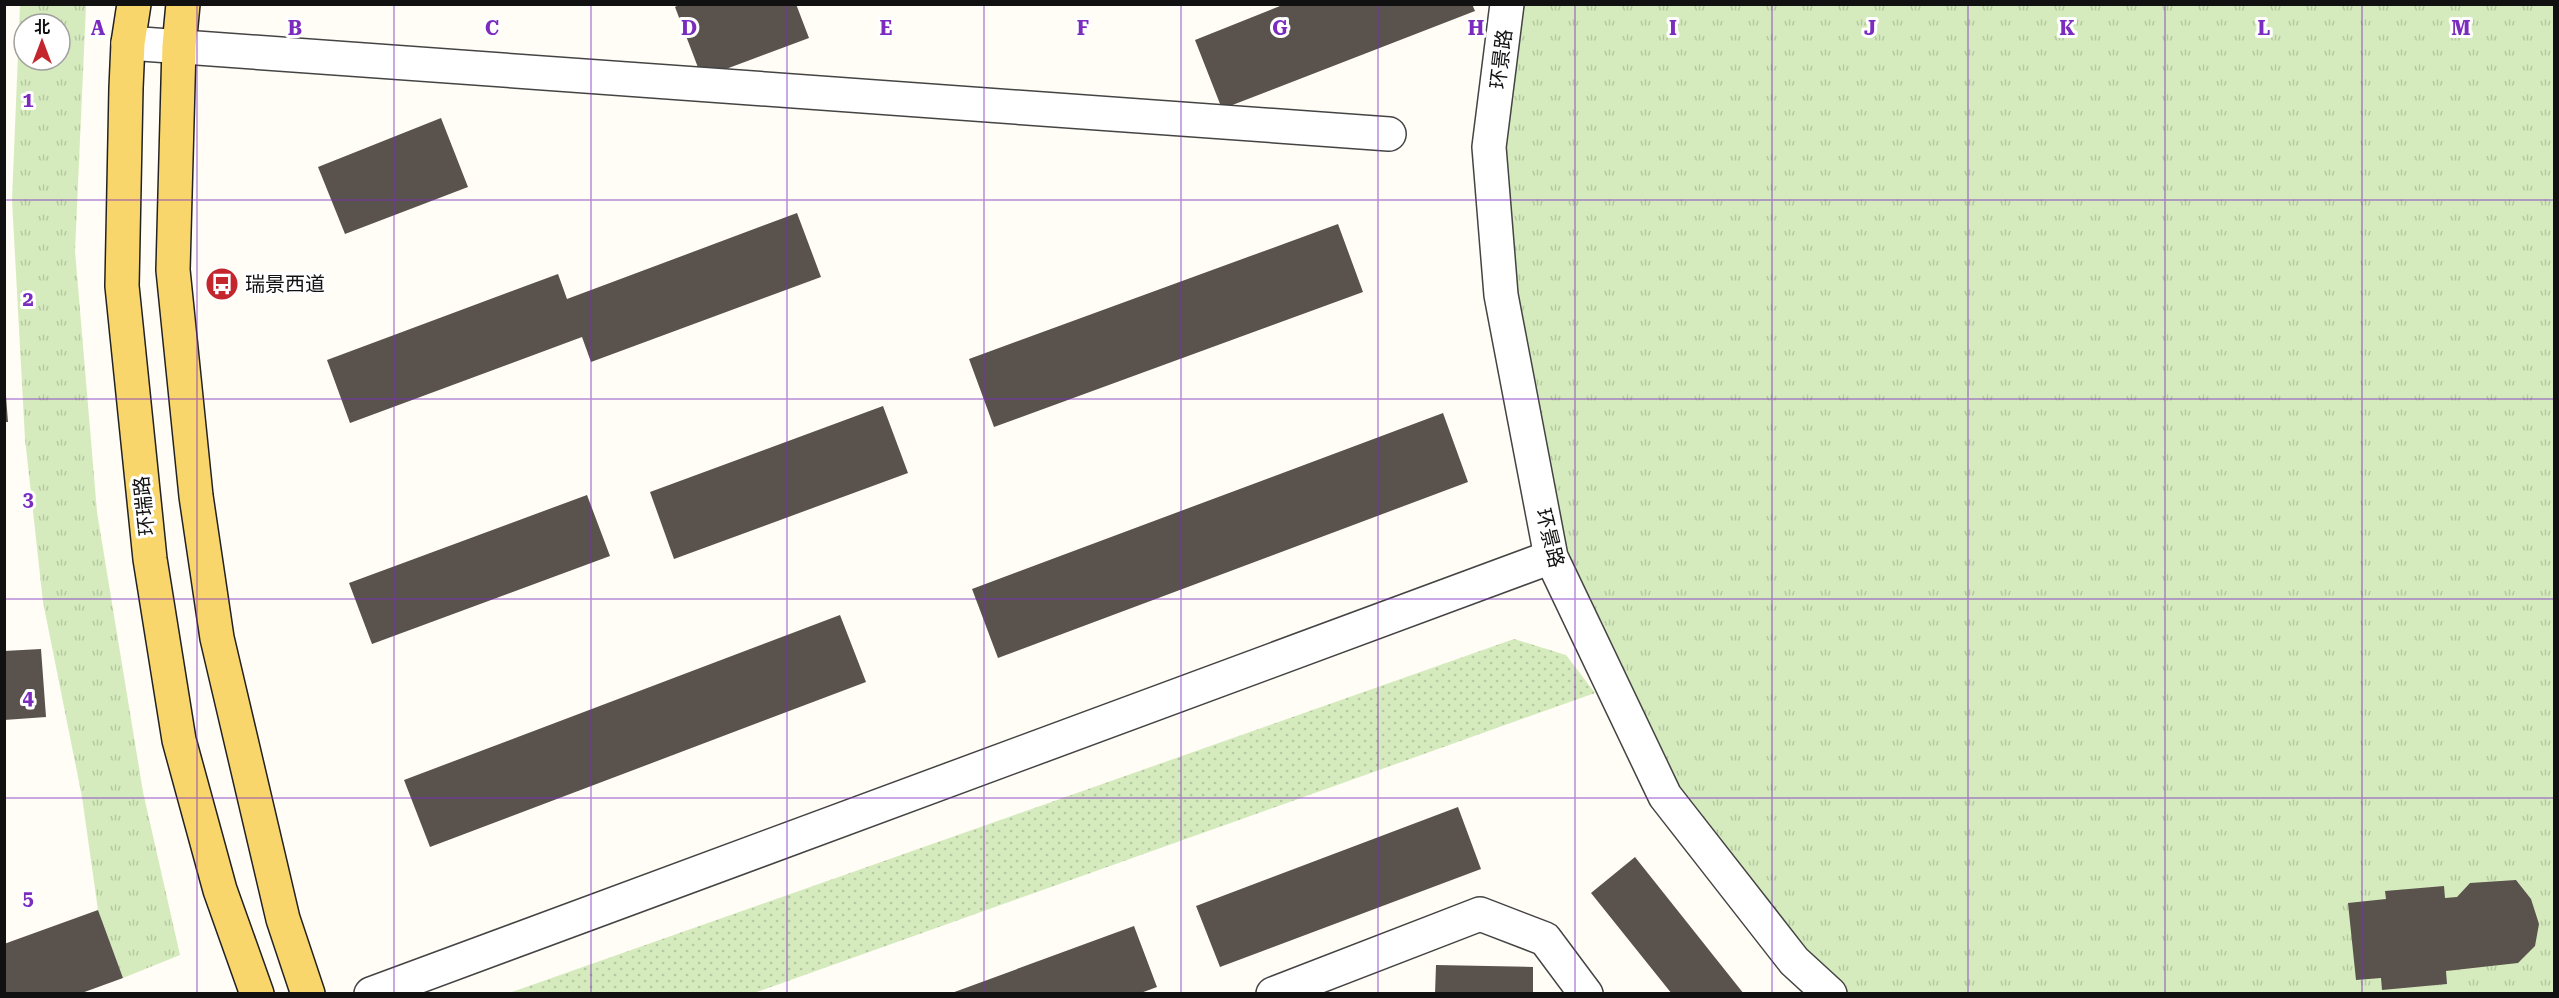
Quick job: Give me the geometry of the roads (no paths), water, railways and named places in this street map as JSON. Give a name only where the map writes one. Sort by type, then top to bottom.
[{"type":"main road","name":"环瑞路","points":[[134,4],[128,43],[122,286],[150,559],[179,740],[220,890],[257,993]]},
{"type":"main road","points":[[183,4],[179,46],[173,270],[196,496],[217,638],[283,919],[308,993]]},
{"type":"street","name":"环景路","points":[[1508,4],[1489,147],[1501,296],[1551,557],[1665,796],[1794,961],[1830,993]]},
{"type":"street","points":[[128,43],[1389,134]]},
{"type":"street","points":[[371,993],[1551,557]]},
{"type":"street","points":[[1273,993],[1480,914],[1545,939],[1586,993]]},
{"type":"place","name":"瑞景西道","points":[[222,284]]}]
